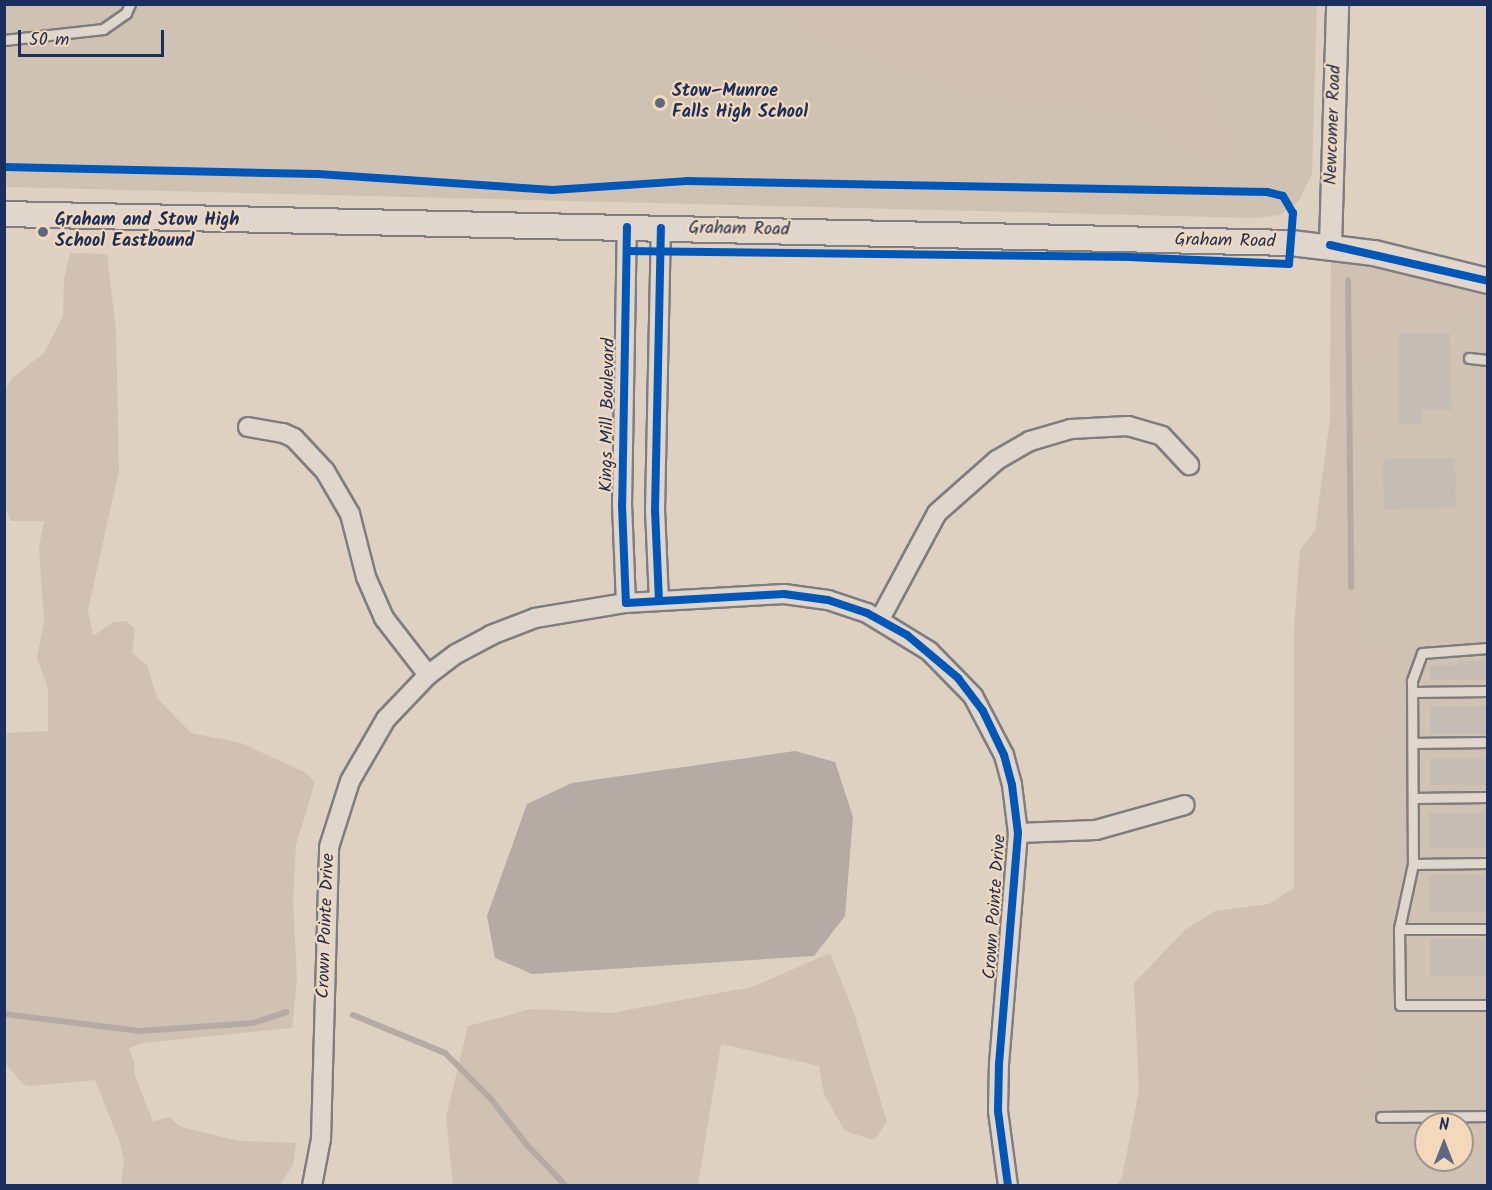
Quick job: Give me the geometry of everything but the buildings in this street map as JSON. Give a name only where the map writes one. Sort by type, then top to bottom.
[{"type":"main road","name":"Graham Road","points":[[4,214],[1330,245],[1488,281]]},
{"type":"street","name":"Newcomer Road","points":[[1330,245],[1337,4]]},
{"type":"street","name":"Kings Mill Boulevard","points":[[626,603],[622,468],[627,227]]},
{"type":"street","points":[[659,601],[656,468],[661,228]]},
{"type":"street","name":"Kings Mill Boulevard","points":[[626,351],[658,352]]},
{"type":"street","points":[[880,619],[937,513],[997,460],[1030,441],[1071,429],[1128,426],[1162,436],[1189,465]]},
{"type":"street","points":[[248,427],[283,432],[294,438],[325,471],[350,514],[366,577],[384,618],[428,675]]},
{"type":"street","name":"Kings Mill Boulevard","points":[[622,468],[656,468]]},
{"type":"street","name":"Crown Pointe Drive","points":[[312,1185],[321,1139],[329,847],[338,813],[366,748],[386,720],[428,675],[456,654],[515,625],[576,610],[626,603],[793,595],[828,600],[880,619],[946,665],[983,711],[1004,754],[1012,785],[1018,833],[999,1063],[998,1111],[1008,1185]]},
{"type":"street","points":[[1018,833],[1096,830],[1185,805]]},
{"type":"lane","points":[[4,40],[103,29],[126,13],[130,4]]},
{"type":"lane","points":[[1469,358],[1488,360]]},
{"type":"lane","points":[[1488,648],[1422,653],[1413,692],[1413,864],[1400,929],[1400,1005],[1488,1005]]},
{"type":"lane","points":[[1413,692],[1488,691]]},
{"type":"lane","points":[[1413,743],[1488,742]]},
{"type":"lane","points":[[1413,798],[1488,797]]},
{"type":"lane","points":[[1413,864],[1488,863]]},
{"type":"lane","points":[[1400,929],[1488,929]]},
{"type":"lane","points":[[1381,1117],[1488,1116]]},
{"type":"shaded area","name":"Stow–Munroe Falls High School","points":[[5,5],[1317,5],[1312,174],[1299,201],[1280,215],[1255,218],[5,187]]},
{"type":"shaded area","points":[[778,5],[1197,5],[1200,75],[1241,153],[1236,164],[1228,166],[1186,152],[1156,129],[1121,113],[976,97],[814,36]]},
{"type":"shaded area","points":[[70,253],[107,254],[116,331],[119,470],[88,610],[93,636],[113,622],[126,621],[135,629],[132,653],[147,665],[157,698],[191,733],[241,743],[306,773],[315,782],[296,845],[293,898],[297,981],[292,1028],[143,1043],[129,1048],[135,1065],[134,1073],[153,1122],[169,1117],[181,1127],[239,1141],[296,1143],[293,1165],[280,1185],[121,1185],[124,1160],[120,1143],[95,1080],[32,1086],[23,1084],[5,1063],[5,733],[48,731],[48,689],[37,657],[44,622],[39,547],[44,521],[11,521],[5,507],[5,389],[13,377],[44,353],[63,316],[64,279]]},
{"type":"shaded area","points":[[1331,255],[1487,289],[1488,1185],[1328,1186]]},
{"type":"shaded area","points":[[1331,262],[1487,292],[1487,320],[1452,309],[1452,334],[1399,333],[1397,356],[1375,357],[1362,365],[1371,446],[1355,447],[1368,651],[1393,648],[1383,788],[1366,1185],[1115,1186],[1122,1178],[1139,1090],[1134,983],[1185,930],[1215,911],[1269,904],[1294,888],[1294,628],[1300,550],[1315,530],[1330,419]]},
{"type":"shaded area","points":[[1487,392],[1487,446],[1479,446],[1479,401]]},
{"type":"shaded area","points":[[795,751],[835,762],[853,817],[845,916],[814,956],[532,974],[495,958],[487,916],[527,804],[572,783]]},
{"type":"shaded area","points":[[830,953],[853,1010],[887,1122],[874,1140],[845,1131],[824,1094],[819,1066],[721,1044],[698,1185],[453,1185],[446,1117],[468,1026],[531,1009],[611,1013],[752,987]]},
{"type":"waterway","points":[[1348,280],[1351,587]]},
{"type":"waterway","points":[[4,1014],[140,1031],[253,1023],[286,1012]]},
{"type":"waterway","points":[[353,1015],[445,1053],[491,1099],[527,1145],[566,1186]]},
{"type":"cycle path","points":[[4,167],[318,174],[552,190],[686,181],[1267,192],[1283,196],[1293,213],[1289,264],[1128,257],[627,251]]},
{"type":"cycle path","points":[[627,227],[622,505],[626,603],[784,594],[828,600],[867,613],[907,635],[958,678],[983,711],[1004,755],[1012,785],[1018,833],[999,1063],[998,1111],[1008,1186]]},
{"type":"cycle path","points":[[659,601],[655,511],[661,228]]},
{"type":"cycle path","points":[[1330,245],[1488,281]]},
{"type":"place","name":"Stow–Munroe Falls High School","points":[[660,103]]},
{"type":"place","name":"Graham and Stow High School Eastbound","points":[[43,232]]}]
